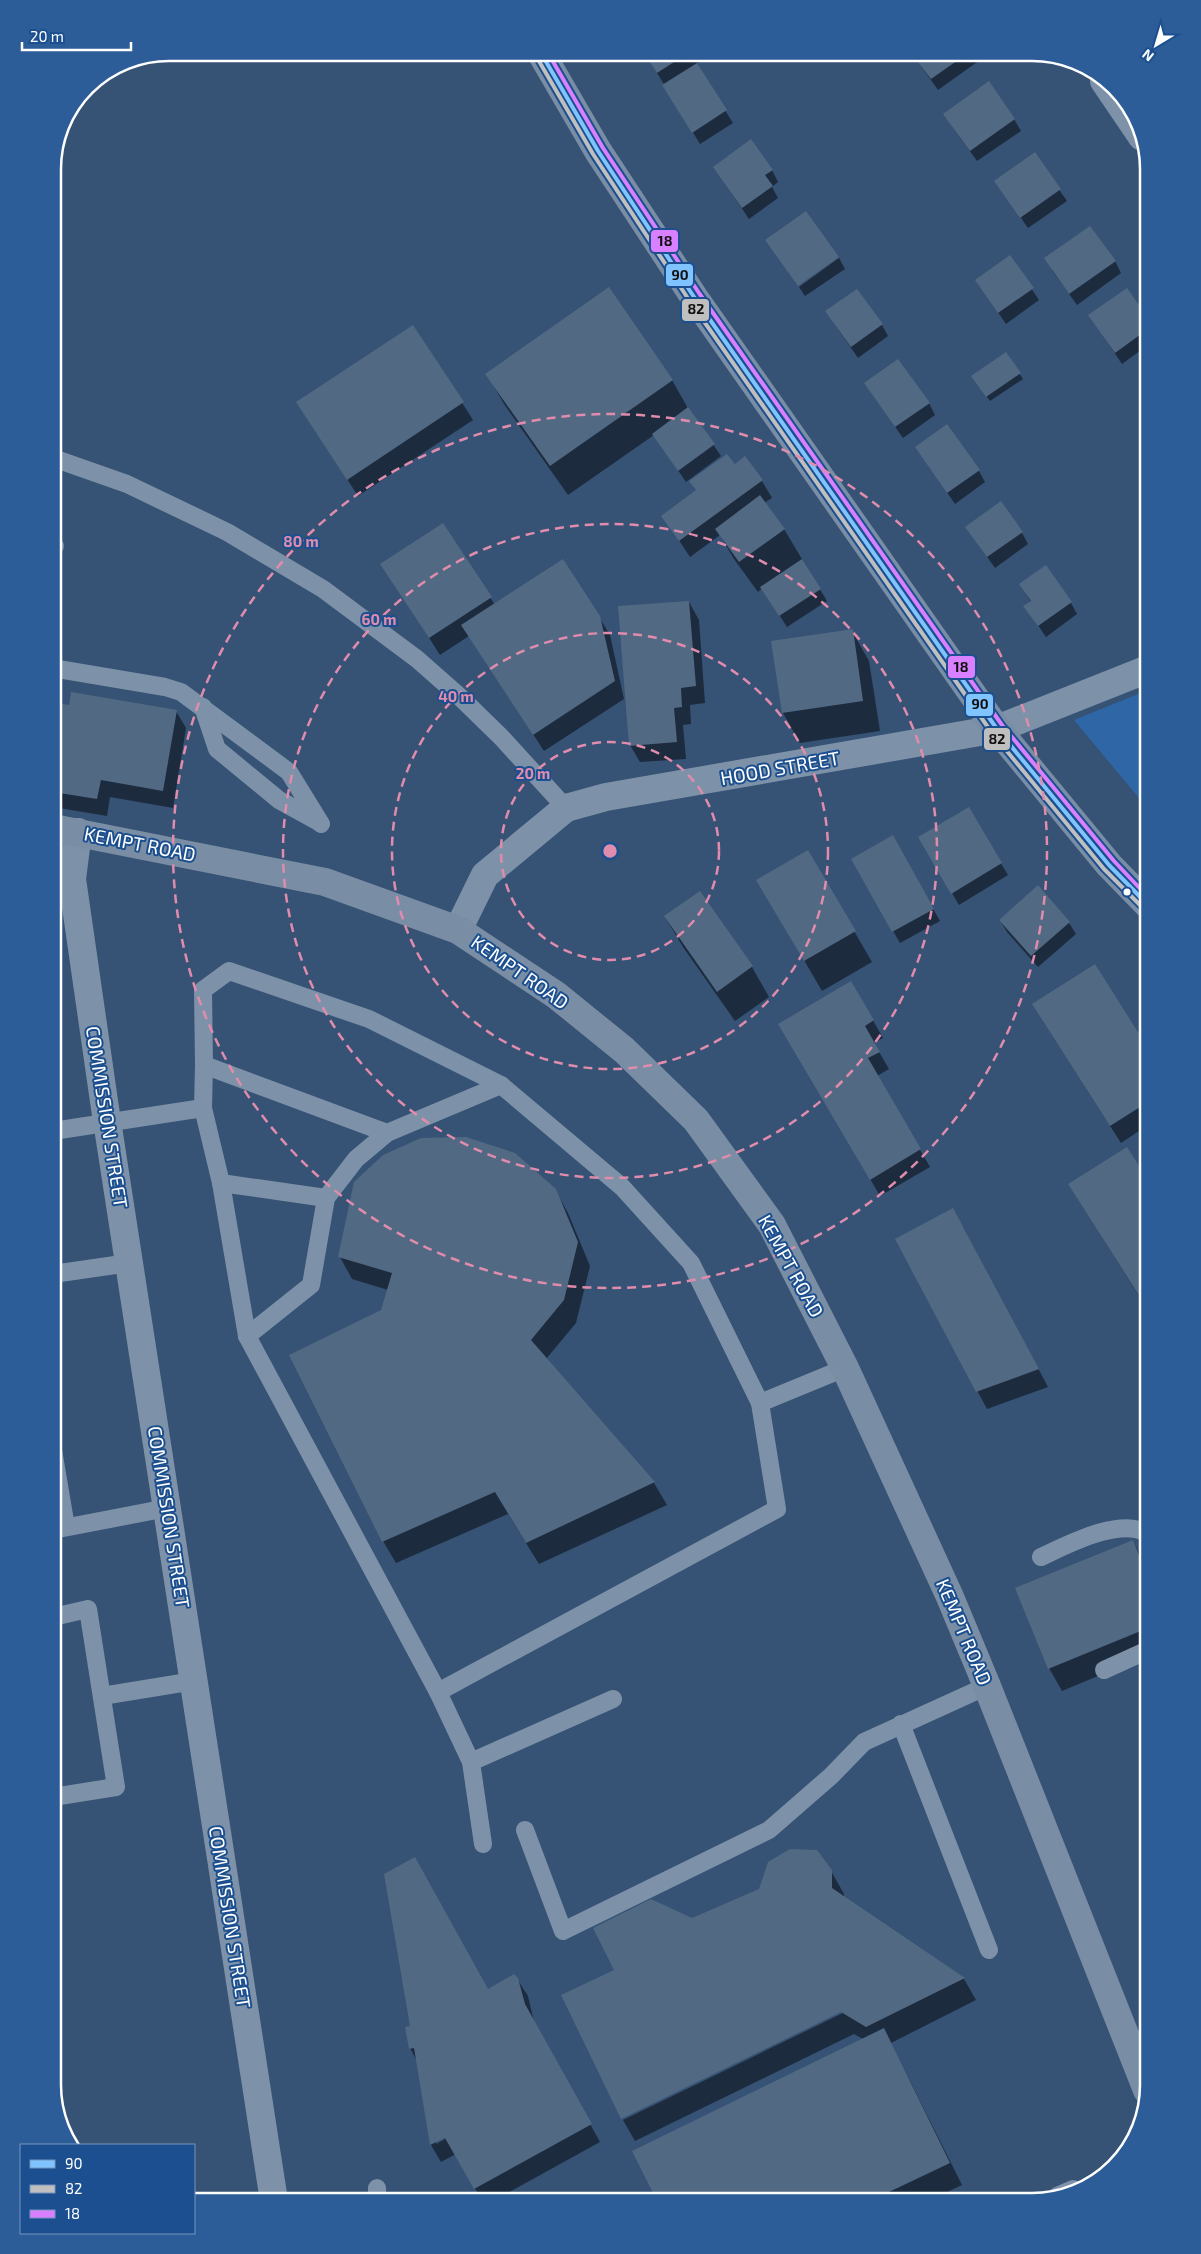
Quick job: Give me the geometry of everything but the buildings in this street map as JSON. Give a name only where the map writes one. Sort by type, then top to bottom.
[{"type":"street","points":[[546,61],[598,152],[694,297],[997,729],[1109,865],[1140,897]]},
{"type":"street","name":"HOOD STREET","points":[[458,930],[485,875],[566,808],[606,797],[997,729],[1140,672]]},
{"type":"street","name":"KEMPT ROAD","points":[[65,830],[325,882],[458,930],[556,995],[624,1050],[696,1120],[772,1226],[846,1368],[950,1597],[1140,2072]]},
{"type":"street","name":"COMMISSION STREET","points":[[65,830],[129,1263],[273,2193]]},
{"type":"lane","points":[[61,461],[127,484],[219,528],[323,589],[417,659],[452,690],[500,737],[566,808]]},
{"type":"lane","points":[[61,670],[165,687],[181,692],[203,707],[289,772],[321,824],[279,800],[217,749],[203,707]]},
{"type":"lane","points":[[438,1692],[777,1509],[760,1403],[691,1263],[622,1187],[501,1084],[369,1019],[230,971],[202,990],[203,1108],[221,1183],[247,1336],[438,1692],[471,1762],[483,1844]]},
{"type":"lane","points":[[204,1065],[387,1132]]},
{"type":"lane","points":[[247,1336],[311,1284],[326,1198],[356,1158],[387,1132],[501,1084]]},
{"type":"lane","points":[[61,1130],[203,1108]]},
{"type":"lane","points":[[221,1183],[326,1198]]},
{"type":"lane","points":[[61,1273],[129,1263]]},
{"type":"lane","points":[[760,1403],[846,1368]]},
{"type":"lane","points":[[61,1529],[167,1508]]},
{"type":"lane","points":[[1041,1556],[1097,1532],[1140,1529]]},
{"type":"lane","points":[[61,1615],[88,1608],[116,1787],[61,1796]]},
{"type":"lane","points":[[1104,1670],[1140,1654]]},
{"type":"lane","points":[[102,1696],[194,1681]]},
{"type":"lane","points":[[525,1830],[563,1931],[769,1830],[831,1776],[864,1742],[987,1686]]},
{"type":"lane","points":[[471,1762],[613,1698]]},
{"type":"lane","points":[[901,1724],[989,1950]]},
{"type":"shaded area","points":[[1140,693],[1140,799],[1074,720]]},
{"type":"transit line","name":"82","points":[[539,61],[593,154],[689,300],[992,733],[1104,869],[1140,905]]},
{"type":"transit line","name":"90","points":[[546,61],[598,151],[694,297],[997,729],[1109,865],[1140,897]]},
{"type":"transit line","name":"18","points":[[553,61],[603,148],[699,293],[1002,725],[1114,861],[1140,889]]}]
